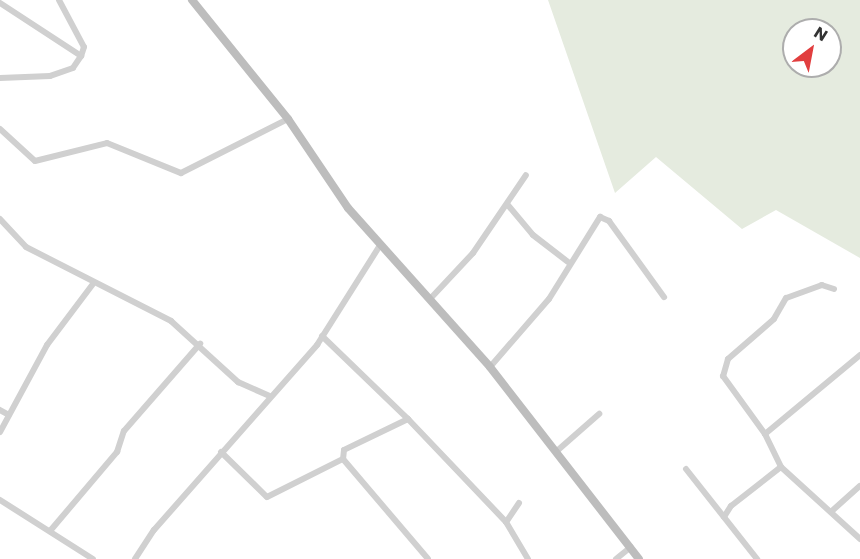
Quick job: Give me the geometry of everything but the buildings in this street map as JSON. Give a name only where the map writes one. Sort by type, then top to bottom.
[{"type":"street","points":[[0,78],[50,76],[73,68],[84,47],[58,0]]},
{"type":"street","points":[[192,0],[288,119],[380,247],[430,299],[490,368],[558,450],[639,559]]},
{"type":"street","points":[[0,3],[81,56]]},
{"type":"street","points":[[0,129],[35,161],[107,143],[181,173],[288,119]]},
{"type":"street","points":[[430,299],[473,253],[484,230],[507,204],[526,175]]},
{"type":"street","points":[[507,204],[533,235],[568,262]]},
{"type":"street","points":[[490,368],[549,299],[568,262],[597,220],[605,217],[664,297]]},
{"type":"street","points":[[0,219],[26,247],[93,284],[141,302],[200,344],[238,382],[269,396]]},
{"type":"street","points":[[135,559],[154,530],[220,452],[247,428],[269,396],[322,336],[380,247]]},
{"type":"street","points":[[0,432],[48,345],[93,284]]},
{"type":"street","points":[[834,289],[822,285],[786,298],[774,319],[725,364],[727,385],[765,434],[782,467],[833,510],[860,539]]},
{"type":"street","points":[[322,336],[408,419],[506,522],[528,559]]},
{"type":"street","points":[[50,531],[117,452],[124,431],[200,344]]},
{"type":"street","points":[[765,434],[860,355]]},
{"type":"street","points":[[0,410],[9,415]]},
{"type":"street","points":[[558,450],[599,414]]},
{"type":"street","points":[[408,419],[344,450],[343,459],[428,559]]},
{"type":"street","points":[[220,452],[267,497],[343,459]]},
{"type":"street","points":[[724,517],[731,506],[782,467]]},
{"type":"street","points":[[686,469],[757,559]]},
{"type":"street","points":[[833,510],[860,486]]},
{"type":"street","points":[[0,500],[89,558]]},
{"type":"street","points":[[506,522],[519,503]]},
{"type":"street","points":[[616,559],[631,547]]},
{"type":"shaded area","points":[[548,0],[860,0],[860,258],[776,210],[742,229],[656,157],[615,193]]}]
